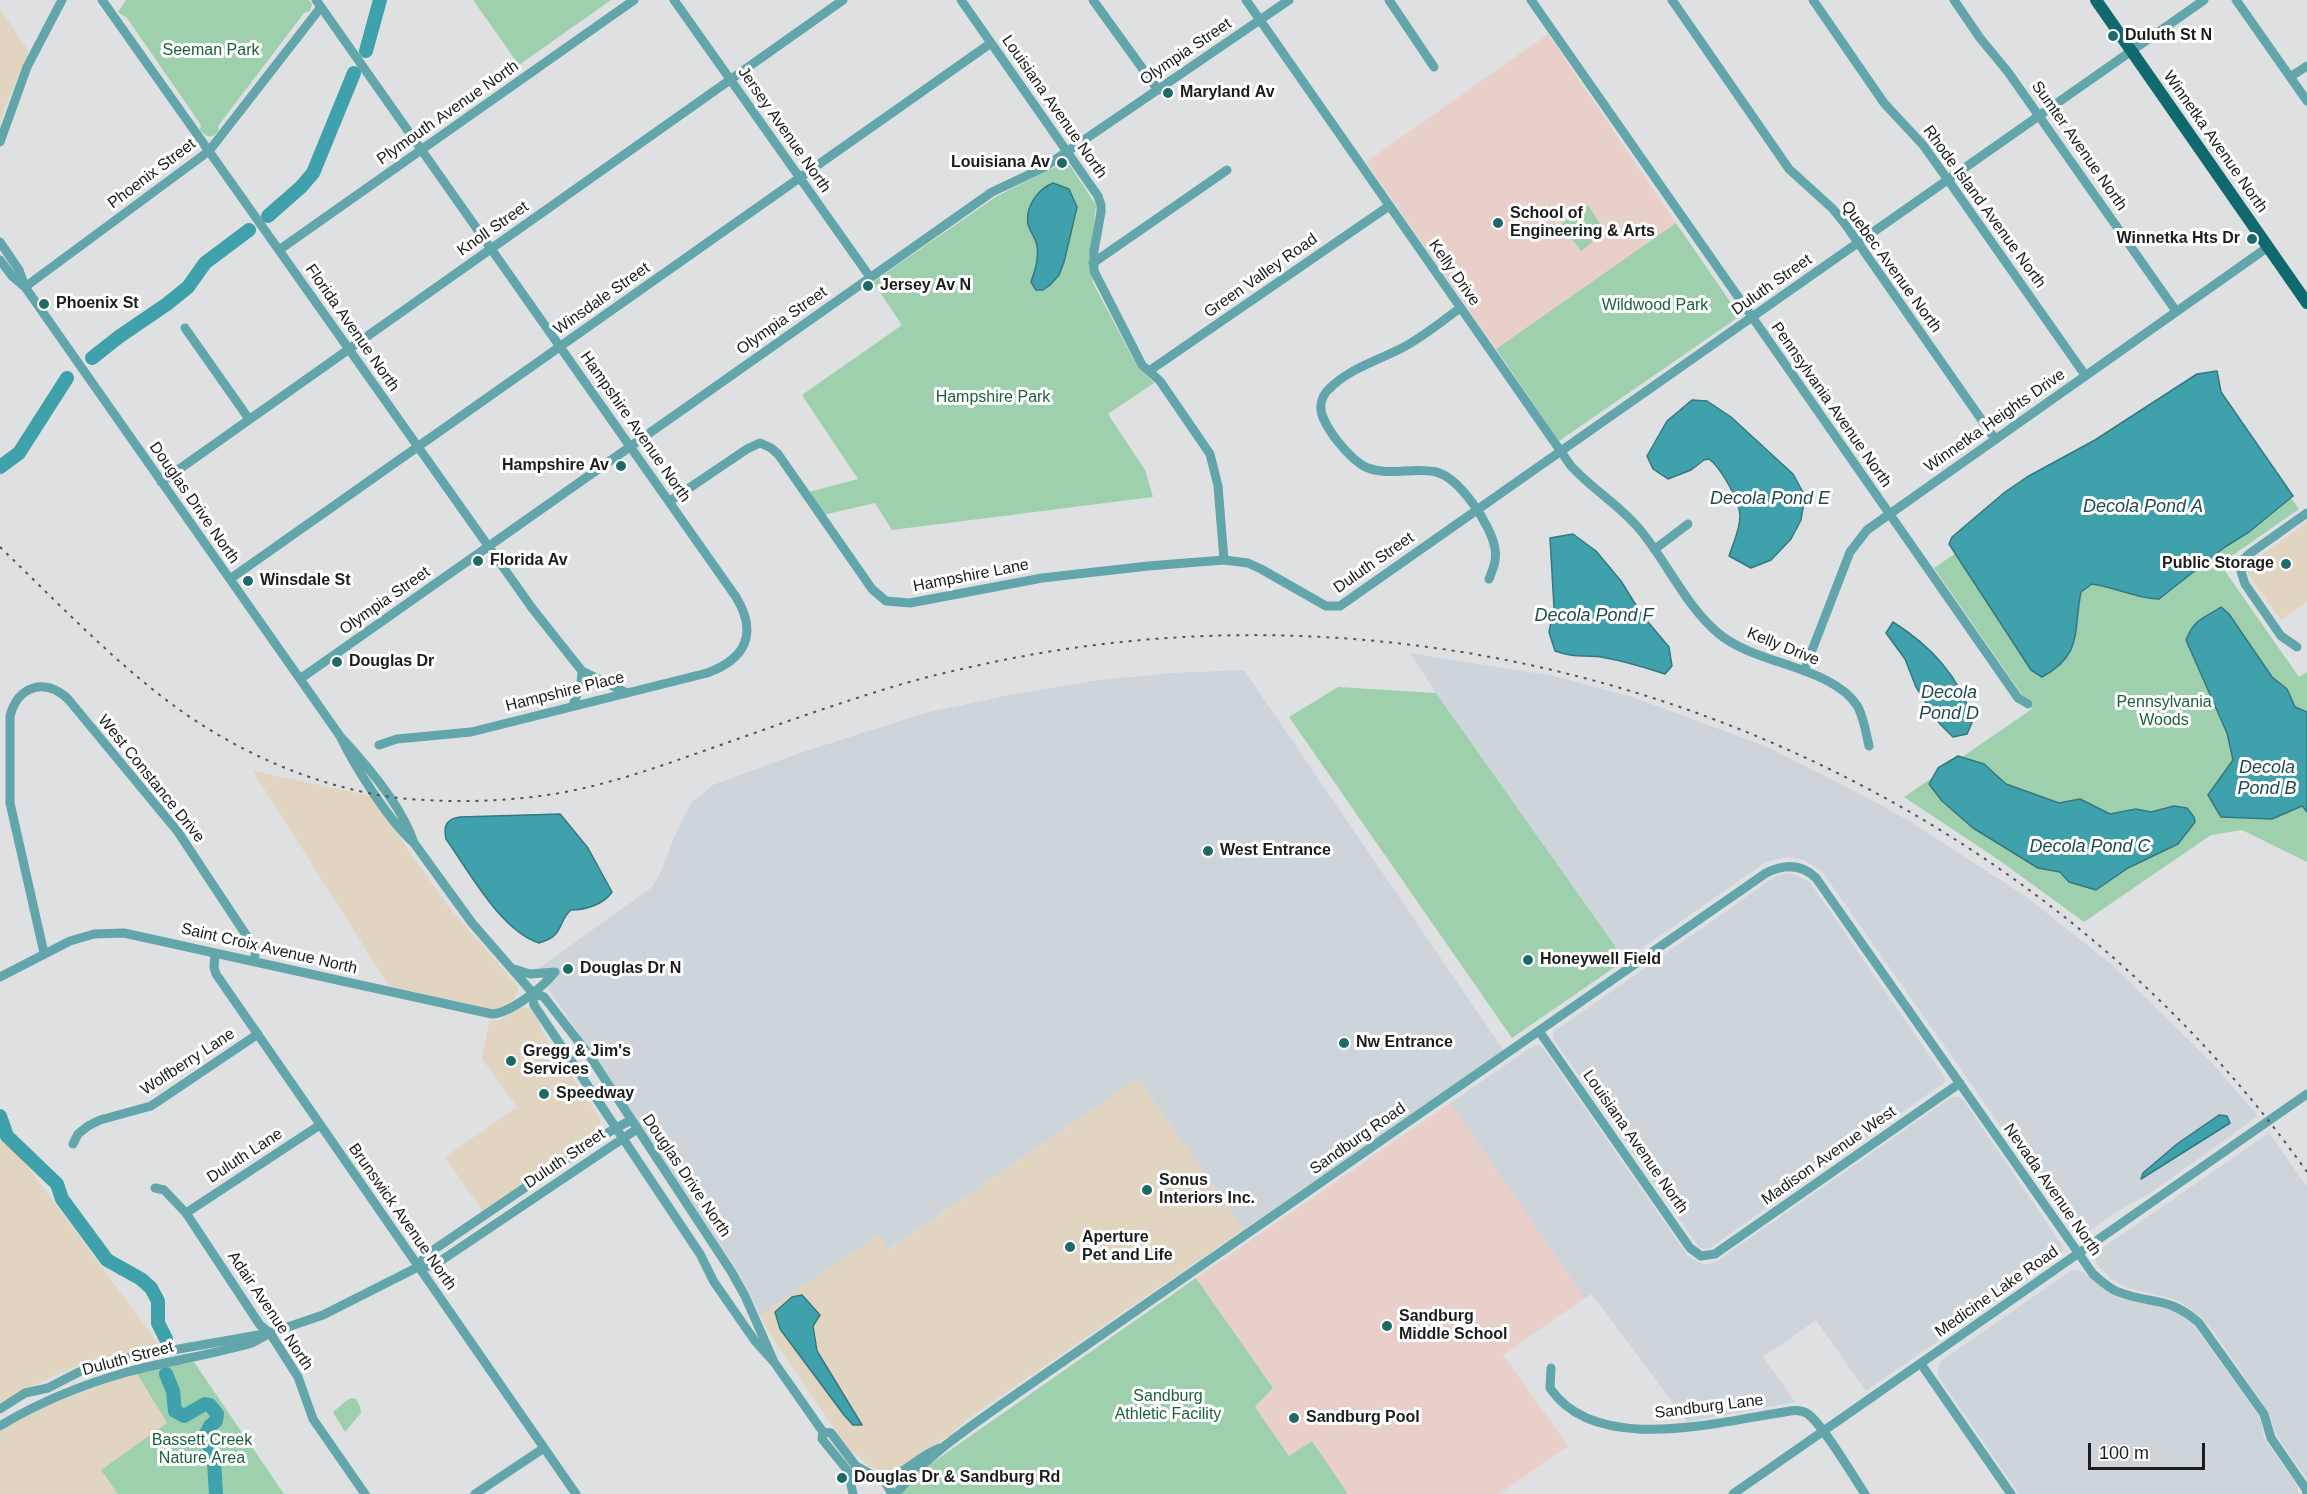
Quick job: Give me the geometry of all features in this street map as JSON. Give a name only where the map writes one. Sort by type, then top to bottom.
[{"type":"main road","name":"Winnetka Avenue North","points":[[2096,0],[2307,303]]},
{"type":"street","points":[[0,142],[23,77],[62,0]]},
{"type":"street","name":"Florida Avenue North","points":[[102,0],[532,608],[582,671],[625,692]]},
{"type":"street","name":"Plymouth Avenue North","points":[[279,250],[634,0]]},
{"type":"street","name":"Jersey Avenue North","points":[[674,0],[870,277]]},
{"type":"street","name":"Knoll Street","points":[[161,482],[843,0]]},
{"type":"street","name":"Louisiana Avenue North","points":[[961,0],[1095,190],[1101,205],[1093,263],[1098,281],[1142,365],[1160,381],[1210,454],[1218,486],[1224,560]]},
{"type":"street","points":[[1093,0],[1158,90]]},
{"type":"street","name":"Kelly Drive","points":[[1246,0],[1561,452],[1586,481],[1629,517],[1655,549],[1695,609],[1719,634],[1750,652],[1804,671],[1841,689],[1851,698],[1859,709],[1869,747]]},
{"type":"street","name":"Olympia Street","points":[[300,680],[992,192],[1043,168],[1289,0]]},
{"type":"street","points":[[1389,0],[1434,67]]},
{"type":"street","name":"Pennsylvania Avenue North","points":[[1531,0],[1888,514],[2018,698],[2028,704]]},
{"type":"street","name":"Quebec Avenue North","points":[[1672,0],[1789,169],[1833,209],[1995,440]]},
{"type":"street","name":"Rhode Island Avenue North","points":[[1813,0],[1873,88],[1923,146],[1948,180],[2085,375]]},
{"type":"street","name":"Sumter Avenue North","points":[[1954,0],[2176,311]]},
{"type":"street","name":"Duluth Street","points":[[1326,606],[1340,606],[2204,0]]},
{"type":"street","points":[[2236,0],[2307,101]]},
{"type":"street","name":"Phoenix Street","points":[[24,287],[209,151],[318,4]]},
{"type":"street","name":"Hampshire Avenue North","points":[[318,4],[670,501],[742,608],[747,628],[746,642]]},
{"type":"street","name":"Winsdale Street","points":[[230,579],[991,43]]},
{"type":"street","points":[[2290,77],[2307,66]]},
{"type":"street","points":[[1093,263],[1227,171]]},
{"type":"street","name":"Green Valley Road","points":[[1149,371],[1389,206]]},
{"type":"street","name":"Douglas Drive North","points":[[0,242],[20,270],[24,287]]},
{"type":"street","name":"Winnetka Heights Drive","points":[[1804,671],[1850,552],[1867,530],[2268,247]]},
{"type":"street","name":"Douglas Drive North","points":[[0,260],[24,287],[230,579],[340,736],[350,758],[402,832],[414,843],[472,923],[532,992],[544,997],[589,1055],[738,1282],[774,1362]]},
{"type":"street","points":[[1460,308],[1416,339],[1360,367],[1328,389],[1320,404],[1324,420],[1348,454],[1361,466],[1380,471],[1426,471],[1446,476],[1461,489],[1491,535],[1495,549],[1495,566],[1489,579]]},
{"type":"street","points":[[185,328],[249,419]]},
{"type":"street","name":"Hampshire Lane","points":[[670,501],[747,449],[760,443],[778,454],[872,589],[886,601],[910,603],[1042,578],[1224,560],[1248,563],[1326,606]]},
{"type":"street","points":[[2297,647],[2281,636],[2245,584],[2240,568],[2242,561],[2249,554],[2307,513]]},
{"type":"street","points":[[1655,549],[1689,524]]},
{"type":"street","name":"Hampshire Place","points":[[379,745],[397,739],[471,732],[723,667],[732,661],[746,642]]},
{"type":"street","points":[[573,705],[581,684],[582,671]]},
{"type":"street","name":"West Constance Drive","points":[[44,953],[10,803],[10,716],[13,706],[25,692],[34,688],[48,687],[60,692],[68,699],[178,832],[256,950],[254,961]]},
{"type":"street","name":"Sandburg Road","points":[[877,1479],[898,1475],[930,1452],[942,1447],[1766,873],[1783,866],[1796,866]]},
{"type":"street","name":"Nevada Avenue North","points":[[1796,866],[1816,878],[2093,1274],[2115,1290],[2174,1305],[2189,1313],[2199,1323],[2264,1414],[2271,1438],[2306,1489],[2307,1494]]},
{"type":"street","name":"Saint Croix Avenue North","points":[[0,977],[70,941],[94,934],[124,933],[492,1014],[504,1012],[544,985],[555,972],[530,974],[510,967]]},
{"type":"street","name":"Brunswick Avenue North","points":[[215,953],[216,974],[576,1494]]},
{"type":"street","name":"Douglas Drive North","points":[[532,992],[534,1005],[700,1254],[714,1281],[755,1341],[774,1362],[823,1432],[822,1439],[848,1471],[853,1494]]},
{"type":"street","name":"Louisiana Avenue North","points":[[1539,1031],[1690,1248],[1701,1256],[1715,1254]]},
{"type":"street","name":"Wolfberry Lane","points":[[73,1144],[78,1134],[88,1126],[100,1120],[151,1106],[258,1034]]},
{"type":"street","name":"Madison Avenue West","points":[[1715,1254],[1960,1083]]},
{"type":"street","name":"Medicine Lake Road","points":[[1733,1494],[2307,1094]]},
{"type":"street","name":"Duluth Street","points":[[418,1267],[426,1255],[598,1138],[630,1120]]},
{"type":"street","name":"Duluth Lane","points":[[186,1213],[320,1125]]},
{"type":"street","name":"Duluth Street","points":[[0,1426],[23,1412],[83,1386],[127,1372],[252,1343],[270,1333],[323,1315],[418,1267],[433,1266],[637,1129]]},
{"type":"street","name":"Adair Avenue North","points":[[155,1188],[164,1190],[186,1213],[260,1325],[270,1333],[301,1382],[313,1419],[365,1494]]},
{"type":"street","name":"Duluth Street","points":[[0,1409],[25,1393],[48,1388],[79,1372],[122,1359],[270,1333]]},
{"type":"street","points":[[1921,1364],[2011,1494]]},
{"type":"street","name":"Sandburg Lane","points":[[1551,1368],[1550,1388],[1566,1407],[1577,1414],[1610,1425],[1650,1430],[1676,1428],[1798,1410],[1806,1413],[1822,1432]]},
{"type":"street","name":"Douglas Drive North","points":[[823,1432],[831,1433],[856,1466],[889,1487],[894,1494]]},
{"type":"street","points":[[1822,1432],[1865,1494]]},
{"type":"street","name":"Sandburg Road","points":[[894,1494],[942,1447]]},
{"type":"street","points":[[475,1494],[544,1448]]},
{"type":"street","name":"Douglas Drive North","points":[[853,1494],[861,1482],[877,1479]]},
{"type":"shaded area","points":[[0,8],[29,52],[5,107],[0,126]]},
{"type":"shaded area","points":[[1548,34],[1676,223],[1496,349],[1366,162]]},
{"type":"shaded area","points":[[2307,522],[2307,602],[2281,620],[2248,574],[2247,569],[2249,564]]},
{"type":"shaded area","points":[[1410,653],[1554,676],[1635,698],[1765,746],[1870,799],[1911,822],[2025,896],[2111,964],[2212,1063],[2258,1116],[2149,1194],[2114,1213],[2085,1234],[2079,1235],[1824,874],[1804,860],[1788,857],[1766,862],[1625,960]]},
{"type":"shaded area","points":[[1244,670],[1504,1051],[1244,1229],[1138,1078],[889,1249],[879,1234],[760,1315],[741,1276],[536,970],[651,888],[660,874],[678,828],[692,802],[713,785],[800,753],[925,713],[1091,681],[1172,673]]},
{"type":"shaded area","points":[[253,771],[371,796],[447,905],[516,984],[518,989],[515,998],[503,1008],[494,1010],[389,986]]},
{"type":"shaded area","points":[[1790,873],[1809,881],[1945,1078],[1945,1082],[1710,1248],[1703,1249],[1699,1247],[1554,1040],[1553,1035],[1555,1031],[1776,876]]},
{"type":"shaded area","points":[[520,1006],[534,1010],[543,1033],[600,1119],[600,1127],[595,1135],[483,1212],[445,1157],[517,1107],[482,1059],[489,1021],[499,1021]]},
{"type":"shaded area","points":[[1538,1045],[1543,1048],[1687,1255],[1695,1261],[1708,1265],[1717,1261],[1952,1097],[1960,1097],[1964,1101],[2063,1250],[2061,1255],[1866,1391],[1816,1320],[1763,1357],[1795,1402],[1687,1422],[1592,1294],[1585,1298],[1450,1103],[1533,1046]]},
{"type":"shaded area","points":[[1138,1078],[1244,1229],[966,1420],[949,1436],[917,1456],[894,1475],[869,1466],[847,1447],[769,1333],[760,1315],[879,1234],[890,1249]]},
{"type":"shaded area","name":"Sandburg Middle School","points":[[1450,1103],[1585,1298],[1503,1355],[1568,1446],[1499,1494],[1348,1494],[1312,1441],[1289,1456],[1255,1407],[1273,1388],[1196,1278]]},
{"type":"shaded area","points":[[0,1129],[160,1346],[96,1359],[58,1374],[0,1402]]},
{"type":"shaded area","points":[[2269,1133],[2307,1187],[2307,1479],[2277,1436],[2268,1411],[2214,1332],[2201,1317],[2177,1300],[2128,1288],[2112,1280],[2096,1263],[2095,1257],[2098,1251]]},
{"type":"shaded area","points":[[2072,1270],[2083,1272],[2119,1298],[2163,1307],[2180,1314],[2195,1327],[2260,1417],[2264,1438],[2298,1487],[2298,1494],[2019,1494],[1938,1376],[1938,1368],[1941,1361]]},
{"type":"shaded area","points":[[136,1372],[167,1423],[101,1470],[118,1494],[0,1494],[0,1430],[46,1406]]},
{"type":"green space","name":"Seeman Park","points":[[126,0],[309,0],[312,4],[310,11],[304,13],[218,126],[219,130],[210,136],[200,130],[201,125],[127,18],[118,12]]},
{"type":"green space","points":[[473,0],[611,0],[519,65]]},
{"type":"green space","name":"Hampshire Park","points":[[1067,161],[1096,205],[1090,264],[1093,283],[1137,366],[1154,383],[1108,414],[1145,470],[1153,497],[892,530],[875,503],[823,515],[809,492],[858,479],[802,395],[902,325],[873,282],[997,196]]},
{"type":"green space","points":[[1588,205],[1605,232],[1581,251],[1561,224]]},
{"type":"green space","name":"Wildwood Park","points":[[1676,223],[1740,316],[1559,441],[1496,349]]},
{"type":"green space","name":"Pennsylvania Woods","points":[[2205,382],[2299,509],[2220,564],[2299,677],[2307,672],[2307,862],[2242,830],[2211,835],[2084,922],[1996,858],[1904,797],[2032,709],[1934,568]]},
{"type":"green space","points":[[1338,687],[1436,693],[1625,960],[1512,1038],[1289,717]]},
{"type":"green space","name":"Sandburg Athletic Facility","points":[[1196,1278],[1273,1388],[1255,1407],[1289,1456],[1312,1441],[1348,1494],[902,1494],[910,1482],[932,1463]]},
{"type":"green space","name":"Bassett Creek Nature Area","points":[[194,1362],[284,1494],[118,1494],[101,1470],[167,1423],[136,1372]]},
{"type":"green space","points":[[352,1398],[356,1399],[361,1413],[345,1432],[333,1412]]},
{"type":"water","points":[[1053,183],[1069,189],[1077,207],[1059,275],[1043,290],[1036,290],[1031,282],[1037,251],[1028,224],[1029,211],[1038,194]]},
{"type":"water","name":"Decola Pond A","points":[[2217,371],[2221,392],[2293,496],[2159,599],[2092,584],[2081,592],[2076,631],[2070,651],[2055,669],[2042,677],[2031,670],[1949,544],[1952,537],[2005,492],[2027,477],[2095,440],[2197,374]]},
{"type":"water","name":"Decola Pond E","points":[[1692,400],[1707,401],[1731,417],[1793,474],[1805,496],[1801,520],[1791,539],[1771,560],[1751,568],[1729,556],[1739,526],[1739,510],[1729,485],[1709,459],[1691,470],[1668,479],[1653,469],[1647,456],[1667,421]]},
{"type":"water","name":"Decola Pond F","points":[[1573,534],[1596,551],[1621,581],[1642,615],[1669,647],[1672,666],[1665,674],[1601,657],[1555,651],[1549,632],[1554,607],[1550,538]]},
{"type":"water","name":"Decola Pond B","points":[[2221,607],[2229,614],[2272,677],[2287,689],[2295,707],[2307,712],[2307,812],[2302,806],[2272,819],[2221,817],[2208,795],[2233,760],[2227,733],[2186,640],[2196,623]]},
{"type":"water","name":"Decola Pond D","points":[[1893,622],[1920,641],[1952,676],[1973,720],[1967,734],[1953,737],[1940,724],[1916,687],[1905,659],[1886,633]]},
{"type":"water","name":"Decola Pond C","points":[[1958,756],[1984,764],[2006,784],[2059,803],[2080,799],[2110,814],[2136,809],[2151,812],[2174,806],[2187,808],[2195,822],[2178,844],[2128,868],[2096,890],[2069,882],[2060,872],[2038,868],[1973,828],[1942,801],[1929,784],[1938,768]]},
{"type":"water","points":[[560,814],[588,848],[612,892],[594,906],[571,910],[557,933],[539,943],[511,926],[498,913],[446,839],[445,830],[449,821],[460,817]]},
{"type":"water","points":[[2219,1115],[2227,1116],[2230,1123],[2141,1179],[2143,1173],[2177,1144]]},
{"type":"water","points":[[802,1295],[820,1315],[813,1326],[817,1351],[862,1425],[853,1425],[844,1415],[780,1329],[775,1312],[792,1297]]},
{"type":"waterway","points":[[366,51],[380,0]]},
{"type":"waterway","points":[[268,216],[301,187],[313,173],[354,73]]},
{"type":"waterway","points":[[92,358],[188,287],[205,263],[249,230]]},
{"type":"waterway","points":[[0,467],[19,453],[67,378]]},
{"type":"waterway","points":[[0,1116],[7,1136],[57,1184],[62,1199],[107,1260],[141,1279],[151,1288],[158,1301],[158,1323],[166,1339]]},
{"type":"waterway","points":[[166,1374],[173,1391],[175,1411],[184,1416],[205,1404],[210,1405],[217,1414],[216,1421],[206,1434],[214,1461],[216,1494]]},
{"type":"railway","points":[[0,547],[128,669],[173,705],[224,738],[280,766],[309,777],[369,793],[418,800],[496,800],[572,791],[641,772],[830,707],[932,676],[989,663],[1175,637],[1362,640],[1546,669],[1723,723],[1891,802],[2047,903],[2187,1027],[2307,1172]]},
{"type":"place","name":"Duluth St N","points":[[2113,36]]},
{"type":"place","name":"Maryland Av","points":[[1168,93]]},
{"type":"place","name":"Louisiana Av","points":[[1062,163]]},
{"type":"place","name":"School of Engineering & Arts","points":[[1498,223]]},
{"type":"place","name":"Winnetka Hts Dr","points":[[2252,239]]},
{"type":"place","name":"Jersey Av N","points":[[868,286]]},
{"type":"place","name":"Phoenix St","points":[[44,304]]},
{"type":"place","name":"Hampshire Av","points":[[621,466]]},
{"type":"place","name":"Florida Av","points":[[478,561]]},
{"type":"place","name":"Public Storage","points":[[2286,564]]},
{"type":"place","name":"Winsdale St","points":[[248,581]]},
{"type":"place","name":"Douglas Dr","points":[[337,662]]},
{"type":"place","name":"West Entrance","points":[[1208,851]]},
{"type":"place","name":"Honeywell Field","points":[[1528,960]]},
{"type":"place","name":"Douglas Dr N","points":[[568,969]]},
{"type":"place","name":"Nw Entrance","points":[[1344,1043]]},
{"type":"place","name":"Gregg & Jim's Services","points":[[511,1061]]},
{"type":"place","name":"Speedway","points":[[544,1094]]},
{"type":"place","name":"Sonus Interiors Inc.","points":[[1147,1190]]},
{"type":"place","name":"Aperture Pet and Life","points":[[1070,1247]]},
{"type":"place","name":"Sandburg Middle School","points":[[1387,1326]]},
{"type":"place","name":"Sandburg Pool","points":[[1294,1418]]},
{"type":"place","name":"Douglas Dr & Sandburg Rd","points":[[842,1478]]}]
